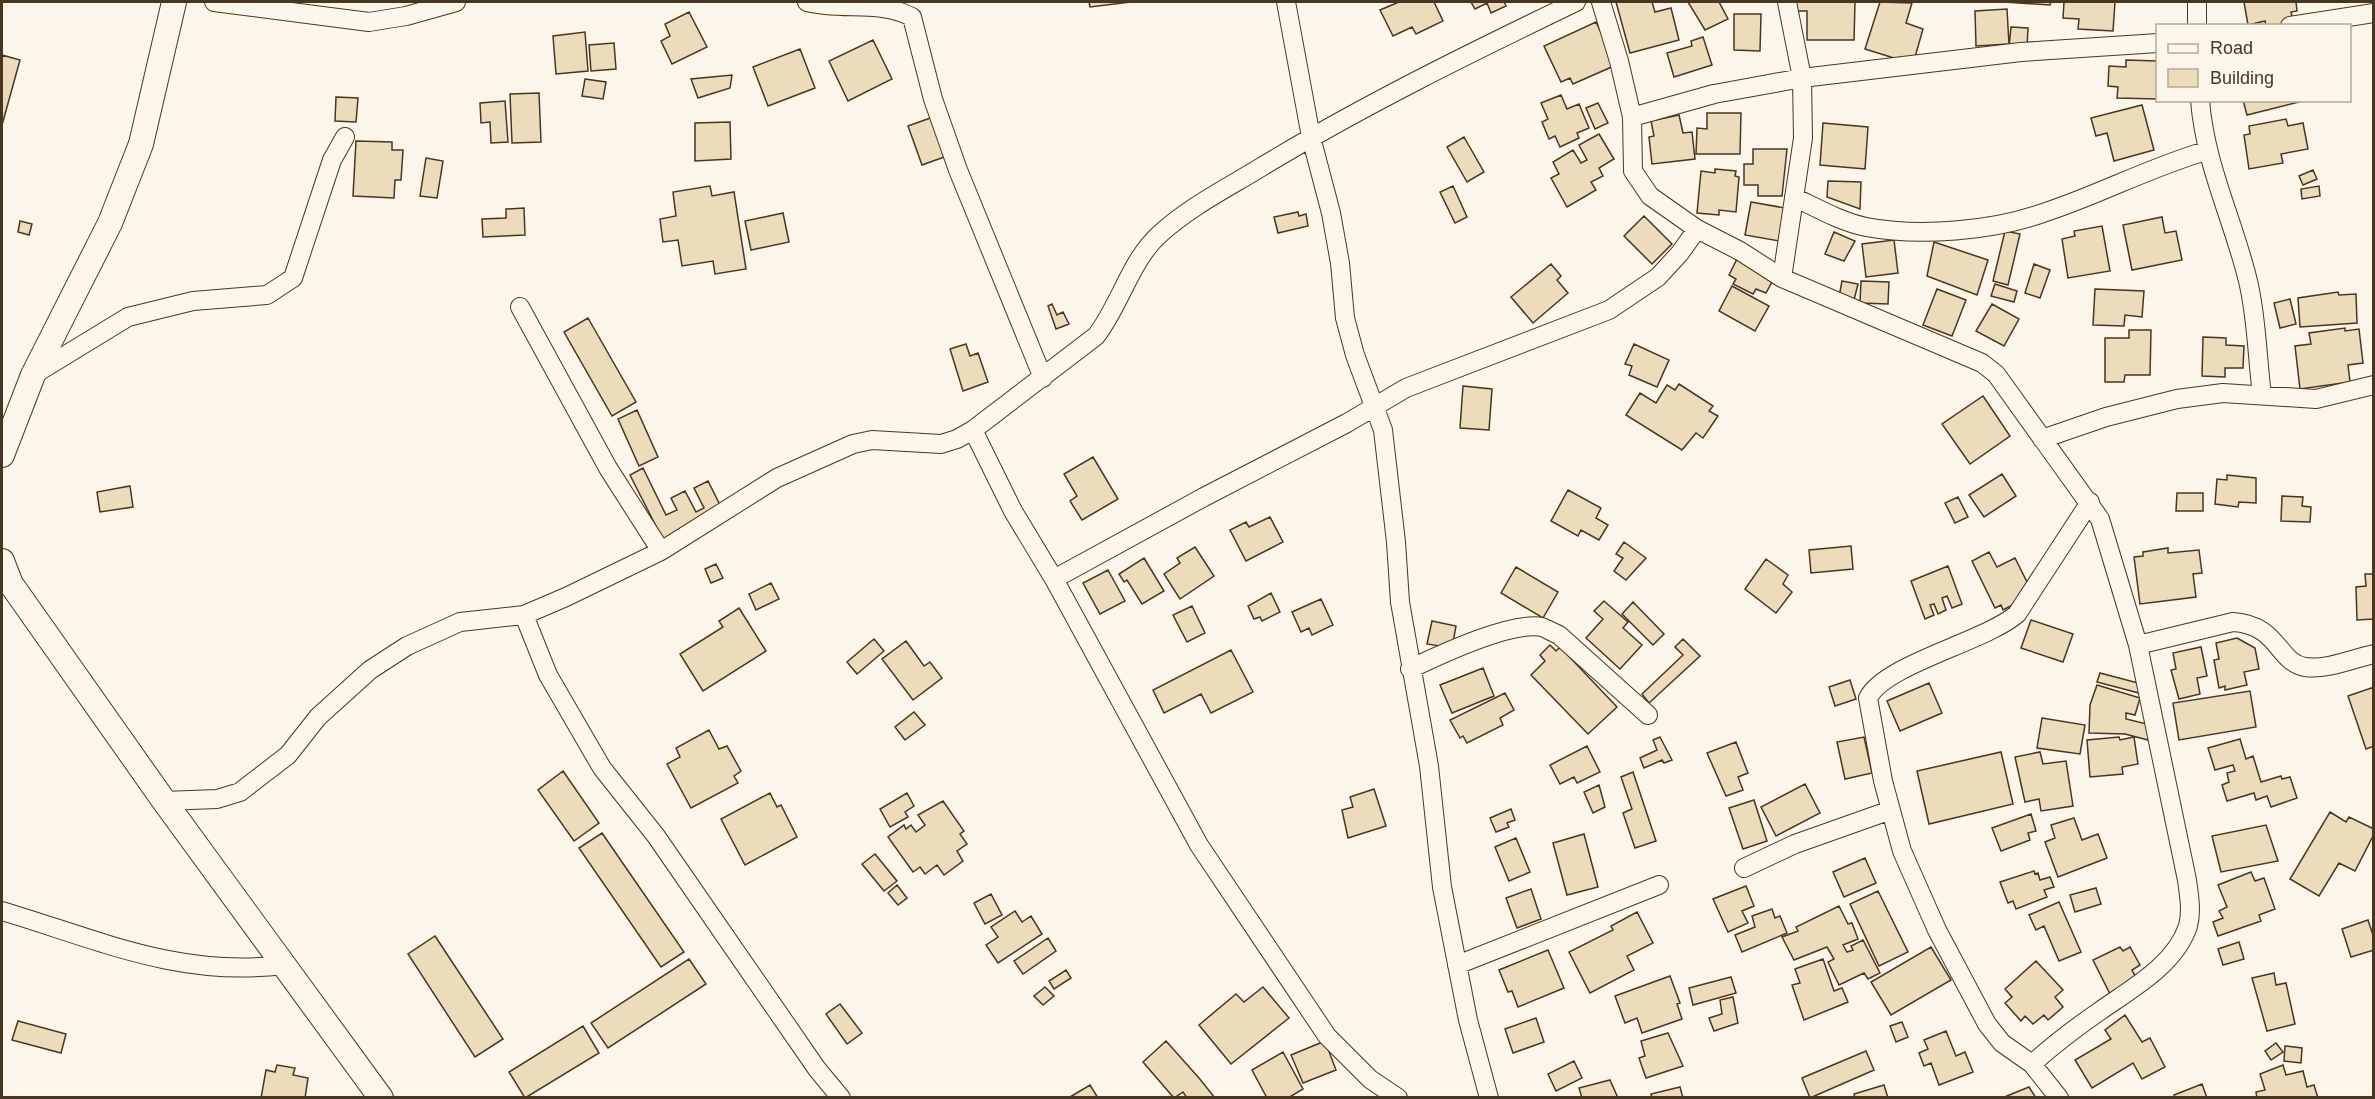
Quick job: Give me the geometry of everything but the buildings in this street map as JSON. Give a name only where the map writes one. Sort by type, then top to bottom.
[{"type":"street","points":[[2,455],[33,375],[110,223],[141,144],[174,2]]},
{"type":"street","points":[[214,2],[369,22],[405,16],[456,2]]},
{"type":"street","points":[[807,2],[874,3],[902,9],[912,17],[933,99],[958,170],[1043,378]]},
{"type":"street","points":[[1286,2],[1311,137],[1333,223],[1340,263],[1345,318],[1355,355],[1383,430],[1400,602],[1410,669],[1429,766],[1442,887],[1468,1020],[1489,1098]]},
{"type":"street","points":[[164,801],[217,799],[240,792],[288,754],[318,717],[370,670],[407,646],[460,622],[524,615],[661,551],[777,478],[853,444],[872,440],[941,444],[973,430],[1096,336],[1106,323],[1139,258],[1160,234],[1194,208],[1379,99],[1576,2]]},
{"type":"street","points":[[1601,2],[1619,61],[1632,117],[1631,160],[1639,183],[1650,196],[1697,229],[1740,251],[1782,278],[1982,363],[1996,374],[2090,502],[2108,544],[2138,645],[2187,880],[2190,912],[2188,926],[2162,964],[2131,991],[2098,1012],[2031,1064]]},
{"type":"street","points":[[1782,278],[1803,138],[1802,78],[1787,2]]},
{"type":"street","points":[[2197,2],[2197,24]]},
{"type":"street","points":[[2303,24],[2373,13]]},
{"type":"street","points":[[1632,117],[1714,94],[1802,78],[2022,52],[2156,43]]},
{"type":"street","points":[[2200,102],[2206,151],[2248,283],[2255,317],[2262,395]]},
{"type":"street","points":[[33,375],[128,316],[193,301],[267,295],[281,288],[293,278],[332,160],[345,137]]},
{"type":"street","points":[[1794,197],[1864,226],[1897,231],[1980,227],[2044,213],[2169,162],[2206,151]]},
{"type":"street","points":[[1054,579],[1406,388],[1610,310],[1658,277],[1680,253],[1697,229]]},
{"type":"street","points":[[520,307],[608,468],[661,551]]},
{"type":"street","points":[[2042,439],[2106,417],[2177,399],[2223,393],[2316,399],[2373,384]]},
{"type":"street","points":[[973,430],[1012,511],[1054,579],[1199,845],[1327,1036],[1370,1079],[1398,1098]]},
{"type":"street","points":[[2059,1098],[2031,1064],[2002,1043],[1987,1024],[1952,960],[1902,851],[1883,781],[1868,698],[1873,688],[1931,656],[2005,624],[2018,614],[2090,502]]},
{"type":"street","points":[[2,561],[11,584],[164,801],[381,1098]]},
{"type":"street","points":[[524,615],[548,675],[602,768],[656,836],[817,1069],[841,1098]]},
{"type":"street","points":[[2138,645],[2233,622],[2248,623],[2263,630],[2286,656],[2305,667],[2326,666],[2373,654]]},
{"type":"street","points":[[1410,669],[1506,631],[1542,627],[1559,635],[1648,715]]},
{"type":"street","points":[[1744,868],[1795,844],[1891,810]]},
{"type":"street","points":[[1457,964],[1659,885]]},
{"type":"street","points":[[2,911],[150,958],[216,969],[254,969],[284,965]]}]
